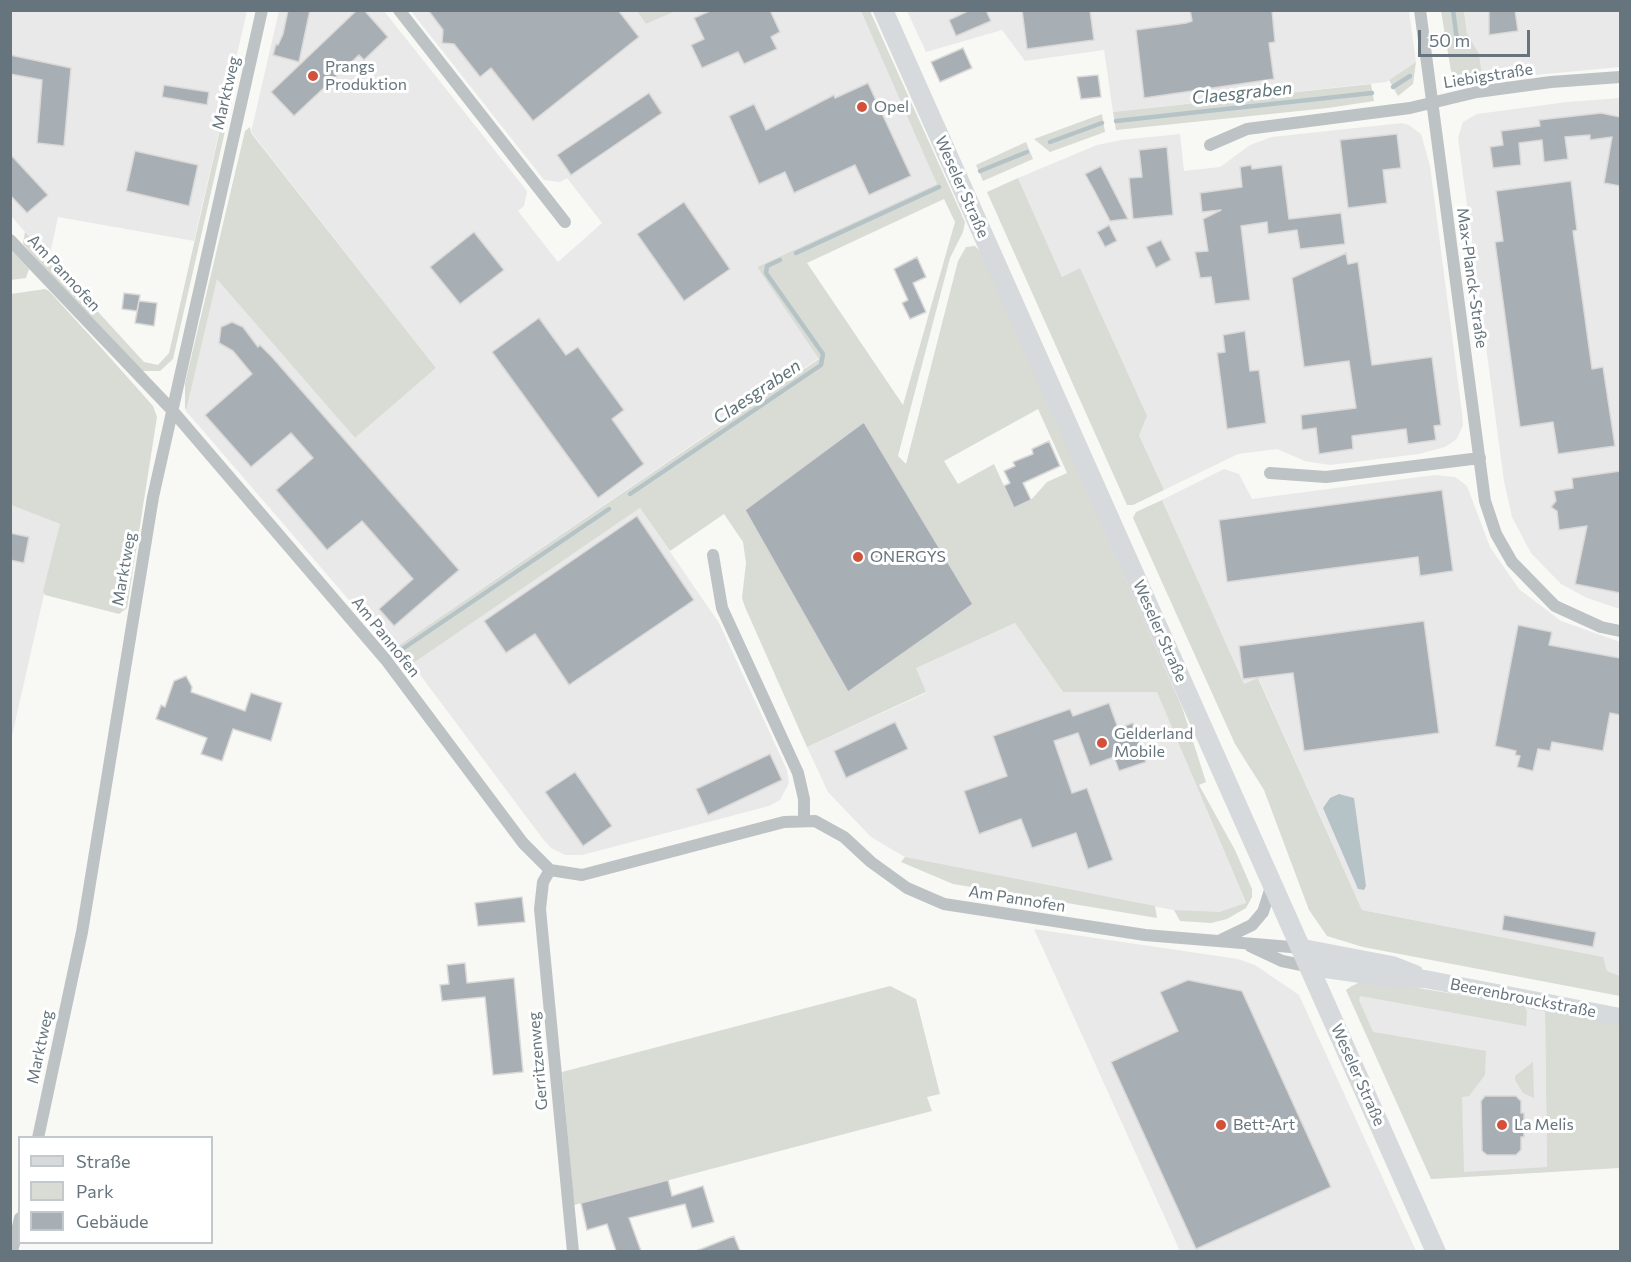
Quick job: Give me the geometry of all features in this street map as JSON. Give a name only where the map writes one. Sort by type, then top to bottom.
[{"type":"main road","name":"Weseler Straße","points":[[882,10],[1303,948],[1436,1251]]},
{"type":"main road","name":"Beerenbrouckstraße","points":[[1303,948],[1392,965],[1425,979]]},
{"type":"main road","name":"Beerenbrouckstraße","points":[[1311,967],[1389,978],[1425,979],[1620,1017]]},
{"type":"street","name":"Marktweg","points":[[38,1136],[82,932],[131,624],[171,409],[262,10]]},
{"type":"street","points":[[399,10],[565,222]]},
{"type":"street","name":"Max-Planck-Straße","points":[[1420,10],[1485,501],[1496,534],[1512,562],[1555,606],[1601,627],[1620,631]]},
{"type":"street","name":"Liebigstraße","points":[[1432,102],[1451,96],[1540,83],[1620,77]]},
{"type":"street","points":[[1210,144],[1247,129],[1410,108],[1432,102]]},
{"type":"street","name":"Am Pannofen","points":[[10,240],[171,409],[386,660],[523,843],[550,870],[567,875],[588,874],[784,822],[804,820],[829,826],[889,876],[907,888],[944,904],[1054,923],[1249,946]]},
{"type":"street","points":[[1270,473],[1326,477],[1480,459]]},
{"type":"street","points":[[713,555],[722,608],[798,773],[804,799],[804,820]]},
{"type":"street","name":"Gerritzenweg","points":[[550,870],[543,882],[540,909],[573,1251]]},
{"type":"street","points":[[1213,942],[1228,938],[1252,925],[1263,912],[1273,883]]},
{"type":"street","points":[[1249,946],[1272,944],[1303,948]]},
{"type":"street","points":[[1249,946],[1282,962],[1311,967]]},
{"type":"street","points":[[12,1251],[18,1226]]},
{"type":"shaded area","points":[[11,11],[247,11],[194,241],[58,217],[49,259],[11,216]]},
{"type":"shaded area","points":[[279,11],[384,11],[527,191],[524,206],[518,211],[558,262],[602,223],[567,178],[560,182],[544,180],[411,11],[637,11],[646,24],[676,11],[861,11],[938,184],[757,267],[819,358],[392,650],[186,411],[217,278],[355,438],[436,368],[251,132]]},
{"type":"shaded area","points":[[907,11],[1409,11],[1416,62],[1386,82],[1113,112],[1104,50],[1025,61],[1002,30],[926,52]]},
{"type":"shaded area","points":[[1464,11],[1620,11],[1620,67],[1483,80],[1479,54],[1467,33]]},
{"type":"shaded area","points":[[1620,98],[1620,609],[1587,598],[1561,584],[1531,553],[1512,517],[1504,481],[1458,138],[1463,122],[1477,114],[1567,102]]},
{"type":"shaded area","points":[[1402,123],[1421,134],[1430,166],[1462,413],[1463,425],[1457,439],[1445,447],[1419,454],[1330,465],[1305,461],[1277,449],[1238,454],[1164,490],[1139,435],[1080,268],[1062,277],[1018,178],[1097,145],[1121,140],[1180,134],[1184,171],[1220,167],[1250,145],[1272,137]]},
{"type":"shaded area","points":[[1224,469],[1239,474],[1252,499],[1435,475],[1455,477],[1467,486],[1490,547],[1519,589],[1561,621],[1620,642],[1620,976],[1607,971],[1602,957],[1362,910],[1259,679],[1244,685],[1162,500]]},
{"type":"shaded area","points":[[11,505],[60,524],[11,740]]},
{"type":"shaded area","points":[[640,508],[719,623],[787,770],[789,783],[780,800],[769,806],[582,855],[565,855],[551,848],[543,839],[412,664]]},
{"type":"shaded area","points":[[1015,623],[1063,692],[1157,691],[1246,904],[1219,912],[1184,912],[910,860],[871,837],[828,792],[807,747],[926,693],[915,668]]},
{"type":"shaded area","points":[[1339,794],[1354,798],[1366,886],[1364,890],[1358,889],[1323,808],[1330,798]]},
{"type":"shaded area","points":[[1034,929],[1238,959],[1255,965],[1299,995],[1416,1251],[1180,1251]]},
{"type":"shaded area","points":[[1352,985],[1545,1010],[1547,1172],[1431,1179],[1346,990]]},
{"type":"green space","points":[[637,11],[676,11],[646,24]]},
{"type":"green space","points":[[861,11],[870,11],[965,222],[963,232],[950,258],[898,456],[906,464],[958,261],[966,247],[975,246],[982,253],[1182,707],[1206,782],[1199,785],[1235,850],[1252,889],[1252,897],[1246,908],[1227,919],[1211,923],[1180,921],[1174,910],[1219,912],[1246,903],[1157,692],[1063,692],[1015,623],[916,668],[926,692],[807,747],[745,607],[742,598],[746,563],[743,542],[724,514],[670,551],[640,508],[412,664],[410,661],[404,665],[392,650],[819,359],[757,267],[937,184]],"holes":[[[944,199],[955,222],[903,405],[807,263]],[[1038,409],[1067,473],[1047,482],[1031,500],[1014,508],[994,464],[958,484],[944,461]]]},
{"type":"green space","points":[[1441,11],[1464,11],[1467,33],[1479,54],[1483,80],[1465,81],[1451,71]]},
{"type":"green space","points":[[1416,62],[1413,84],[1398,96],[1389,80]]},
{"type":"green space","points":[[1371,84],[1374,101],[1328,108],[1116,130],[1113,112]]},
{"type":"green space","points":[[228,95],[233,96],[173,359],[160,371],[142,371],[132,365],[23,244],[25,232],[144,362],[158,365],[169,353]]},
{"type":"green space","points":[[1102,114],[1105,132],[1050,152],[1034,139]]},
{"type":"green space","points":[[250,127],[251,133],[436,368],[355,438],[217,279],[186,411],[185,383],[245,131]]},
{"type":"green space","points":[[1026,142],[1033,159],[983,181],[976,165]]},
{"type":"green space","points":[[1018,178],[1062,277],[1080,268],[1147,416],[1139,435],[1164,490],[1133,505],[1127,505],[987,192]]},
{"type":"green space","points":[[10,249],[29,269],[26,278],[11,280]]},
{"type":"green space","points":[[45,289],[153,406],[157,417],[127,608],[119,614],[45,595],[43,591],[60,524],[11,505],[11,294]]},
{"type":"green space","points":[[1162,500],[1244,684],[1258,678],[1362,910],[1603,957],[1607,971],[1620,976],[1620,996],[1363,947],[1327,936],[1309,910],[1264,790],[1235,744],[1133,518],[1136,512]]},
{"type":"green space","points":[[905,857],[1155,906],[1157,918],[953,884],[901,862]]},
{"type":"green space","points":[[1372,980],[1524,1006],[1527,1011],[1526,1026],[1360,996],[1359,1000],[1373,1032],[1486,1051],[1485,1075],[1469,1096],[1462,1097],[1464,1172],[1547,1167],[1545,1010],[1620,1024],[1620,1168],[1431,1179],[1346,990],[1361,981]]},
{"type":"green space","points":[[890,986],[916,999],[940,1094],[927,1097],[932,1111],[574,1205],[562,1072]]},
{"type":"green space","points":[[1533,1062],[1534,1098],[1523,1093],[1515,1080],[1515,1076]]},
{"type":"building","points":[[288,10],[310,10],[299,62],[273,55],[276,44],[278,45],[283,34]]},
{"type":"building","name":"Prangs Produktion","points":[[357,10],[364,10],[388,37],[364,60],[359,55],[294,116],[271,92]]},
{"type":"building","points":[[428,10],[618,10],[639,37],[533,121],[491,68],[480,77],[454,44],[442,43],[443,30]]},
{"type":"building","points":[[712,10],[770,10],[780,32],[771,37],[777,49],[744,64],[738,52],[702,68],[691,45],[704,39],[694,18]]},
{"type":"building","points":[[970,10],[986,10],[991,21],[956,36],[949,20]]},
{"type":"building","points":[[1022,10],[1090,10],[1094,40],[1027,49]]},
{"type":"building","points":[[1190,10],[1272,10],[1275,42],[1269,43],[1274,79],[1144,98],[1136,30],[1192,21]]},
{"type":"building","points":[[1489,10],[1515,10],[1518,31],[1489,35]]},
{"type":"building","points":[[963,48],[972,68],[940,82],[931,62]]},
{"type":"building","points":[[10,55],[71,68],[64,146],[37,143],[42,80],[10,74]]},
{"type":"building","points":[[1098,75],[1101,97],[1081,99],[1077,77]]},
{"type":"building","points":[[868,83],[911,176],[869,195],[855,165],[794,193],[785,172],[759,184],[729,116],[754,104],[766,130],[834,95],[835,98]]},
{"type":"building","points":[[164,85],[209,92],[207,105],[162,97]]},
{"type":"building","points":[[649,93],[662,113],[571,175],[557,155]]},
{"type":"building","points":[[1601,113],[1620,117],[1620,186],[1604,183],[1612,137],[1590,140],[1590,135],[1565,137],[1568,159],[1544,162],[1542,140],[1519,143],[1521,165],[1493,168],[1490,147],[1503,145],[1501,131],[1540,126],[1539,120]]},
{"type":"building","points":[[1397,134],[1401,168],[1383,170],[1387,203],[1348,208],[1340,140]]},
{"type":"building","points":[[1167,147],[1173,215],[1133,219],[1129,178],[1142,177],[1139,150]]},
{"type":"building","points":[[135,151],[198,165],[189,206],[126,191]]},
{"type":"building","points":[[10,154],[48,195],[27,213],[10,195]]},
{"type":"building","points":[[1251,165],[1252,169],[1282,165],[1289,219],[1341,213],[1345,244],[1300,249],[1297,230],[1268,234],[1267,222],[1241,226],[1250,300],[1215,304],[1211,277],[1200,278],[1195,252],[1208,251],[1203,219],[1221,210],[1202,212],[1200,193],[1242,187],[1240,167]]},
{"type":"building","points":[[1101,166],[1128,219],[1110,221],[1085,174]]},
{"type":"building","points":[[1571,181],[1577,230],[1573,231],[1592,369],[1603,367],[1615,446],[1558,454],[1553,422],[1520,427],[1495,242],[1503,241],[1496,191]]},
{"type":"building","points":[[684,202],[730,269],[684,301],[637,234]]},
{"type":"building","points":[[1109,225],[1117,241],[1105,247],[1097,232]]},
{"type":"building","points":[[474,232],[504,270],[460,304],[430,267]]},
{"type":"building","points":[[1161,240],[1171,260],[1156,268],[1146,247]]},
{"type":"building","points":[[1346,253],[1348,264],[1358,262],[1372,365],[1432,357],[1441,425],[1434,426],[1436,440],[1408,444],[1406,429],[1352,436],[1353,449],[1319,454],[1316,428],[1302,430],[1301,415],[1356,408],[1349,361],[1304,367],[1292,278]]},
{"type":"building","points":[[917,257],[926,277],[913,283],[926,312],[910,319],[902,303],[908,300],[894,269]]},
{"type":"building","points":[[124,293],[140,295],[137,311],[122,309]]},
{"type":"building","points":[[139,301],[157,303],[154,326],[135,323]]},
{"type":"building","points":[[539,318],[566,355],[578,347],[624,410],[612,419],[644,464],[598,498],[492,352]]},
{"type":"building","points":[[232,322],[243,327],[258,347],[260,345],[272,357],[459,570],[394,626],[379,609],[413,579],[362,521],[327,550],[276,490],[313,458],[291,433],[251,467],[205,415],[252,374],[233,351],[219,343],[221,327]]},
{"type":"building","points":[[1245,331],[1250,371],[1259,370],[1266,423],[1227,429],[1217,353],[1225,352],[1223,335]]},
{"type":"building","name":"ONERGYS","points":[[864,422],[973,604],[848,692],[745,510]]},
{"type":"building","points":[[1049,441],[1060,466],[1023,483],[1031,500],[1014,508],[1004,486],[1010,483],[1004,471],[1015,466],[1013,462],[1033,454],[1032,449]]},
{"type":"building","points":[[1620,471],[1620,593],[1575,584],[1587,526],[1559,530],[1557,511],[1551,507],[1556,501],[1554,491],[1573,488],[1572,478]]},
{"type":"building","points":[[1442,490],[1453,571],[1420,576],[1418,557],[1227,582],[1219,520]]},
{"type":"building","points":[[637,516],[694,600],[569,685],[535,634],[506,653],[484,621]]},
{"type":"building","points":[[10,533],[29,537],[24,563],[10,560]]},
{"type":"building","points":[[1424,621],[1439,733],[1304,751],[1293,673],[1243,679],[1239,646]]},
{"type":"building","points":[[1518,625],[1552,632],[1549,645],[1620,658],[1620,715],[1610,713],[1603,751],[1552,742],[1550,751],[1538,749],[1533,771],[1517,767],[1520,756],[1515,755],[1516,751],[1495,746]]},
{"type":"building","points":[[186,676],[192,687],[191,692],[245,711],[251,693],[282,703],[271,741],[233,729],[222,761],[201,754],[207,738],[156,719],[161,705],[165,707],[174,681]]},
{"type":"building","points":[[1109,703],[1118,728],[1133,723],[1146,762],[1119,771],[1114,757],[1090,766],[1078,733],[1054,741],[1072,793],[1087,788],[1113,860],[1088,869],[1076,833],[1032,848],[1021,819],[979,834],[964,791],[1007,776],[993,736],[1070,709],[1073,716]]},
{"type":"building","points":[[895,722],[908,749],[846,778],[834,751]]},
{"type":"building","points":[[770,754],[782,780],[708,815],[696,789]]},
{"type":"building","points":[[575,772],[612,826],[583,846],[545,792]]},
{"type":"building","points":[[522,897],[525,922],[478,926],[475,903]]},
{"type":"building","points":[[1504,915],[1596,932],[1593,947],[1502,930]]},
{"type":"building","points":[[465,963],[467,983],[514,978],[523,1072],[493,1075],[485,997],[442,1001],[440,985],[449,984],[447,965]]},
{"type":"building","name":"Bett-Art","points":[[1188,980],[1242,991],[1331,1187],[1196,1249],[1111,1062],[1178,1031],[1160,992]]},
{"type":"building","points":[[1485,1096],[1516,1096],[1521,1101],[1521,1113],[1524,1113],[1524,1137],[1521,1137],[1521,1150],[1516,1155],[1487,1155],[1482,1151],[1481,1101]]},
{"type":"building","points":[[668,1180],[672,1196],[703,1186],[714,1222],[692,1228],[685,1204],[629,1218],[641,1251],[616,1251],[607,1224],[587,1230],[581,1203]]},
{"type":"building","points":[[734,1236],[740,1251],[696,1251]]},
{"type":"waterway","name":"Claesgraben","points":[[1453,10],[1457,40]]},
{"type":"waterway","name":"Claesgraben","points":[[1393,87],[1410,76]]},
{"type":"waterway","name":"Claesgraben","points":[[1116,121],[1372,93]]},
{"type":"waterway","name":"Claesgraben","points":[[1050,142],[1102,123]]},
{"type":"waterway","name":"Claesgraben","points":[[980,171],[1027,152]]},
{"type":"waterway","name":"Claesgraben","points":[[796,253],[939,187]]},
{"type":"waterway","name":"Claesgraben","points":[[630,494],[821,365],[823,354],[766,273],[767,266],[780,260]]},
{"type":"waterway","name":"Claesgraben","points":[[395,654],[609,509]]},
{"type":"place","name":"Prangs Produktion","points":[[313,76]]},
{"type":"place","name":"Opel","points":[[862,107]]},
{"type":"place","name":"ONERGYS","points":[[858,557]]},
{"type":"place","name":"Gelderland Mobile","points":[[1102,743]]},
{"type":"place","name":"Bett-Art","points":[[1221,1125]]},
{"type":"place","name":"La Melis","points":[[1502,1125]]}]
